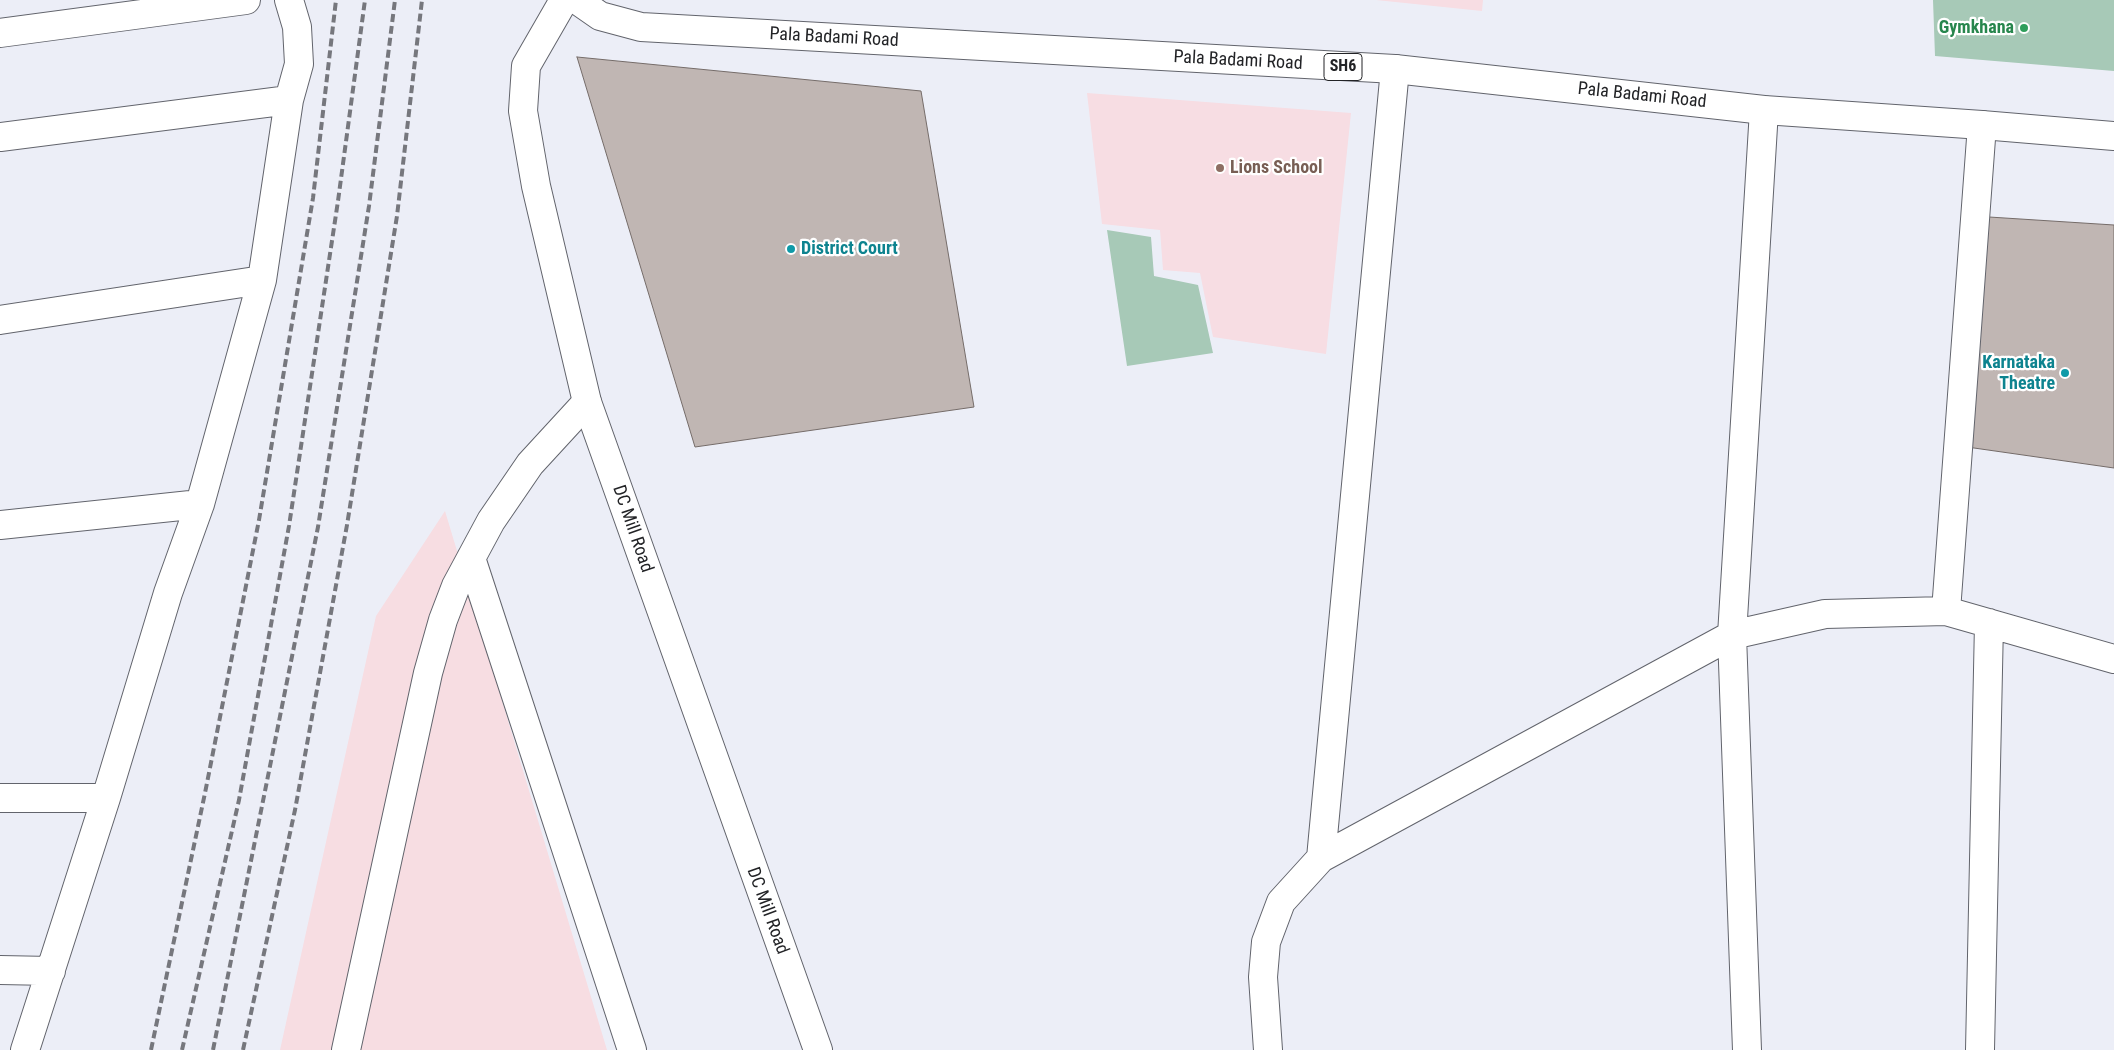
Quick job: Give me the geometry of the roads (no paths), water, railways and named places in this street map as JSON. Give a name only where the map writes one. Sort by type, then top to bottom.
[{"type":"street","points":[[0,33],[246,0]]},
{"type":"street","points":[[25,1050],[106,798],[168,593],[200,504],[262,280],[289,100],[299,64],[296,27],[289,0]]},
{"type":"street","name":"DC Mill Road","points":[[564,0],[526,66],[524,111],[536,186],[587,402],[818,1050]]},
{"type":"street","name":"Pala Badami Road","points":[[577,0],[600,16],[641,27],[1395,69],[1764,110],[1982,124],[2114,136]]},
{"type":"street","points":[[1321,858],[1395,69]]},
{"type":"street","points":[[0,137],[289,100]]},
{"type":"street","points":[[1747,1050],[1732,634],[1764,110]]},
{"type":"street","points":[[1946,611],[1982,124]]},
{"type":"street","points":[[0,320],[262,280]]},
{"type":"street","points":[[346,1050],[428,672],[452,594],[491,520],[530,464],[587,402]]},
{"type":"street","points":[[0,525],[200,504]]},
{"type":"street","points":[[471,558],[632,1050]]},
{"type":"street","points":[[1268,1050],[1263,977],[1266,942],[1281,902],[1321,858],[1732,634],[1825,614],[1946,611],[2114,659]]},
{"type":"street","points":[[1980,1050],[1989,623]]},
{"type":"street","points":[[0,798],[106,798]]},
{"type":"street","points":[[0,970],[51,971]]},
{"type":"railway","points":[[151,1050],[205,793],[259,520],[313,198],[336,0]]},
{"type":"railway","points":[[182,1050],[239,800],[289,526],[338,201],[365,0]]},
{"type":"railway","points":[[213,1050],[318,527],[369,206],[395,0]]},
{"type":"railway","points":[[243,1050],[295,810],[347,525],[397,216],[422,0]]},
{"type":"place","name":"Gymkhana","points":[[2024,28]]},
{"type":"place","name":"Lions School","points":[[1220,168]]},
{"type":"place","name":"District Court","points":[[791,249]]},
{"type":"place","name":"Karnataka Theatre","points":[[2065,373]]}]
